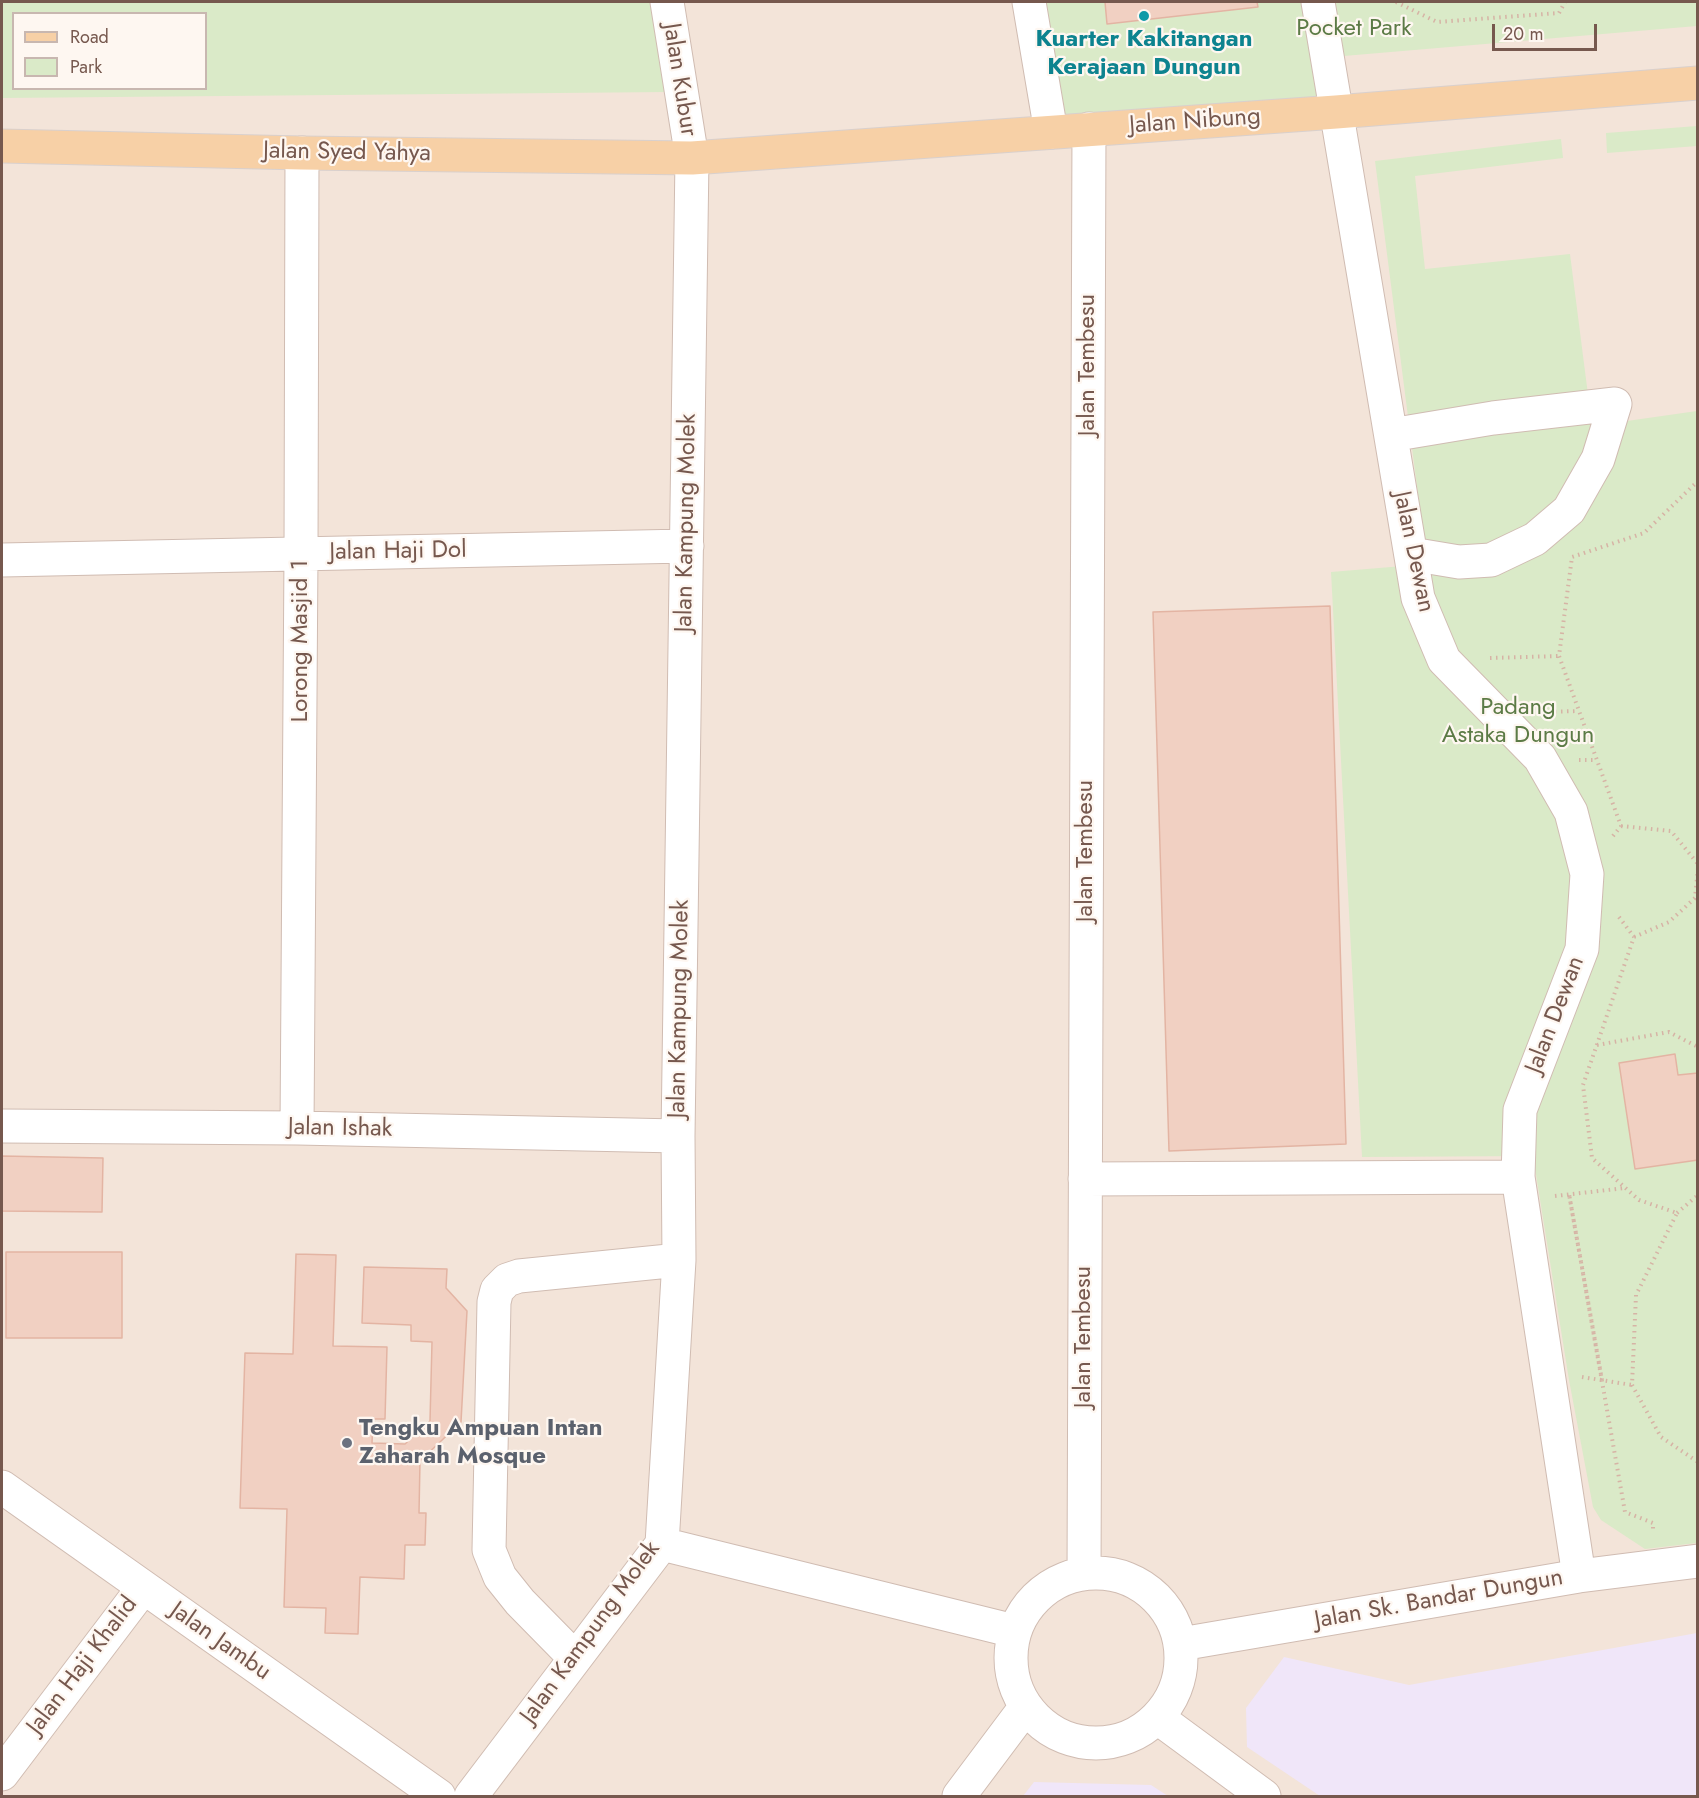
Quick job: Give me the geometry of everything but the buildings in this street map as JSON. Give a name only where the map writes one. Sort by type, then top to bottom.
[{"type":"main road","name":"Jalan Nibung","points":[[692,158],[1336,112],[1698,83]]},
{"type":"main road","name":"Jalan Syed Yahya","points":[[2,146],[692,158]]},
{"type":"street","name":"Jalan Kubur","points":[[667,2],[692,158]]},
{"type":"street","points":[[1029,2],[1051,132]]},
{"type":"street","name":"Jalan Dewan","points":[[1318,2],[1418,598],[1444,660],[1540,758],[1571,812],[1587,874],[1582,949],[1520,1110],[1520,1188],[1579,1576]]},
{"type":"street","name":"Jalan Tembesu","points":[[1084,1573],[1089,129]]},
{"type":"street","name":"Lorong Masjid 1","points":[[297,1128],[302,153]]},
{"type":"street","name":"Jalan Kampung Molek","points":[[471,1797],[662,1544],[679,1260],[678,1136],[692,158]]},
{"type":"street","points":[[1390,435],[1493,418],[1615,405],[1598,459],[1569,510],[1535,539],[1491,560],[1459,562],[1411,554]]},
{"type":"street","name":"Jalan Haji Dol","points":[[2,560],[687,546]]},
{"type":"street","name":"Jalan Ishak","points":[[2,1126],[297,1128],[678,1136]]},
{"type":"street","points":[[1085,1179],[1520,1188]]},
{"type":"street","points":[[575,1658],[520,1602],[500,1577],[489,1550],[494,1302],[497,1290],[507,1280],[519,1276],[679,1260]]},
{"type":"street","name":"Jalan Jambu","points":[[2,1487],[439,1797]]},
{"type":"street","points":[[662,1544],[1014,1631]]},
{"type":"street","name":"Jalan Sk. Bandar Dungun","points":[[1181,1644],[1579,1576],[1698,1561]]},
{"type":"street","points":[[1084,1573],[1117,1575],[1147,1589],[1169,1613],[1181,1644],[1182,1670],[1174,1696],[1158,1718],[1126,1739],[1089,1744],[1053,1733],[1025,1708],[1010,1671],[1014,1631],[1030,1604],[1054,1584],[1084,1573]]},
{"type":"street","name":"Jalan Haji Khalid","points":[[2,1774],[143,1588]]},
{"type":"street","points":[[959,1797],[1025,1708]]},
{"type":"street","points":[[1158,1718],[1264,1797]]},
{"type":"path","points":[[1396,2],[1437,22],[1559,13],[1565,2]]},
{"type":"path","points":[[1621,826],[1559,656],[1572,557],[1644,533],[1698,481]]},
{"type":"path","points":[[1444,660],[1559,656]]},
{"type":"path","points":[[1606,844],[1621,826]]},
{"type":"path","points":[[1621,826],[1671,831],[1698,866],[1695,898],[1669,922],[1634,937],[1583,1084],[1592,1158],[1639,1200],[1677,1213]]},
{"type":"path","points":[[1616,914],[1634,937]]},
{"type":"path","points":[[1598,1045],[1669,1032],[1698,1047]]},
{"type":"path","points":[[1520,1188],[1569,1194],[1625,1188]]},
{"type":"path","points":[[1569,1194],[1625,1512],[1653,1523],[1655,1566]]},
{"type":"path","points":[[1698,1195],[1677,1213],[1636,1295],[1632,1385],[1661,1437],[1698,1462]]},
{"type":"path","points":[[1571,1206],[1602,1380]]},
{"type":"path","points":[[1548,1373],[1632,1385]]},
{"type":"shaded area","points":[[2,2],[1697,2],[1697,1796],[2,1796]]},
{"type":"shaded area","points":[[1697,1633],[1697,1796],[1320,1796],[1247,1747],[1246,1708],[1284,1657],[1409,1685]]},
{"type":"shaded area","points":[[1034,1782],[1151,1785],[1168,1796],[1023,1796]]},
{"type":"green space","points":[[2,2],[655,2],[669,92],[2,98]]},
{"type":"green space","points":[[1030,2],[1318,2],[1336,112],[1051,132]]},
{"type":"green space","name":"Pocket Park","points":[[1323,2],[1697,2],[1697,26],[1332,57]]},
{"type":"green space","points":[[1697,126],[1697,146],[1607,153],[1606,133]]},
{"type":"green space","name":"Padang Astaka Dungun","points":[[1561,139],[1563,158],[1415,176],[1425,269],[1570,254],[1592,426],[1697,411],[1697,1543],[1645,1549],[1601,1520],[1593,1507],[1569,1380],[1533,1156],[1362,1157],[1331,572],[1427,564],[1375,161]]},
{"type":"place","name":"Kuarter Kakitangan Kerajaan Dungun","points":[[1144,16]]},
{"type":"place","name":"Tengku Ampuan Intan Zaharah Mosque","points":[[347,1443]]}]
